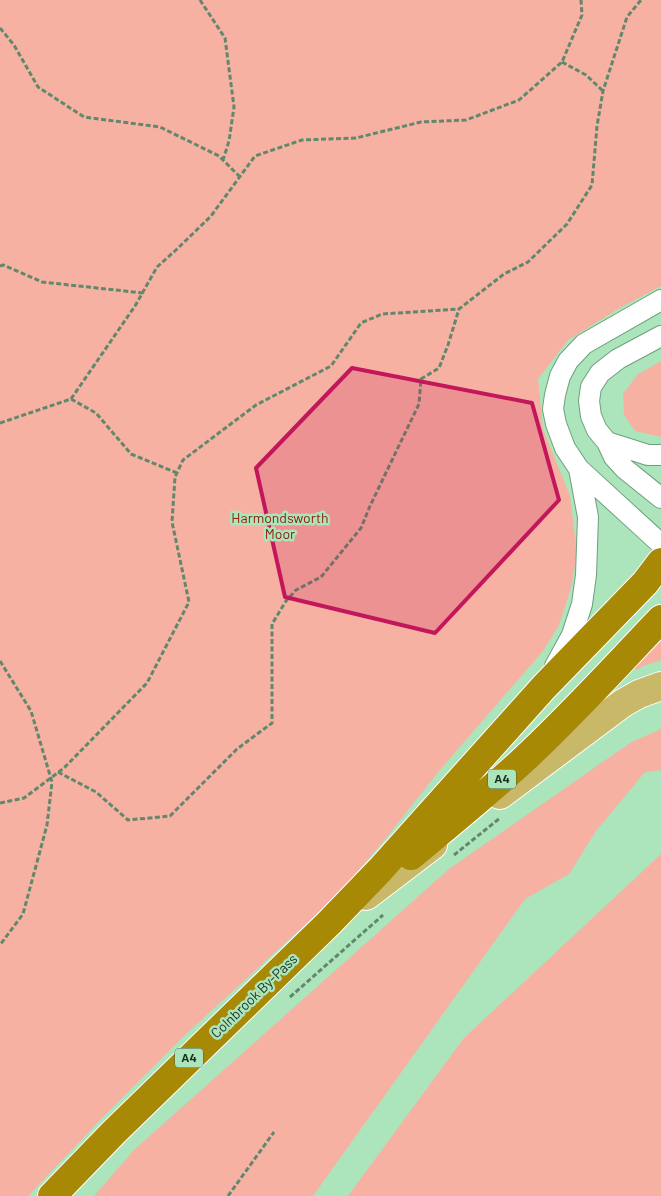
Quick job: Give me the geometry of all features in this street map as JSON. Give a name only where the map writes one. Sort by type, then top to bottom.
[{"type":"highway","name":"A4","points":[[329,923],[380,870],[544,687],[645,583],[661,562]]},
{"type":"highway","name":"A4","points":[[329,923],[518,765],[569,716],[661,619]]},
{"type":"highway","name":"Colnbrook By-Pass","points":[[52,1196],[114,1132],[329,923]]},
{"type":"main road","points":[[329,923],[623,703],[639,694],[661,686]]},
{"type":"street","points":[[661,300],[584,344],[568,361],[560,376],[553,409],[556,424],[565,448],[579,469],[661,544]]},
{"type":"street","points":[[661,336],[618,359],[600,373],[591,387],[589,401],[591,416],[597,430],[607,442],[614,457],[625,469],[661,498]]},
{"type":"street","points":[[607,442],[648,455],[661,455]]},
{"type":"street","points":[[544,687],[572,635],[582,604],[586,575],[588,517],[579,469]]},
{"type":"path","points":[[200,0],[225,38],[234,107],[229,141],[223,160]]},
{"type":"path","points":[[0,803],[24,798],[58,772],[147,683],[189,602],[172,522],[175,477],[183,460],[256,405],[331,366],[361,323],[382,314],[459,309],[504,274],[528,262],[567,224],[592,185],[597,126],[603,91],[627,17],[641,0]]},
{"type":"path","points":[[0,423],[71,399],[135,306],[156,267],[211,216],[255,156],[302,140],[356,138],[421,122],[466,120],[519,100],[562,62],[582,14],[582,1]]},
{"type":"path","points":[[0,28],[14,45],[38,87],[84,117],[160,127],[219,156],[240,178]]},
{"type":"path","points":[[562,62],[586,75],[603,91]]},
{"type":"path","points":[[0,266],[3,265],[42,282],[143,293]]},
{"type":"path","points":[[58,772],[96,792],[128,820],[170,816],[237,749],[272,723],[272,624],[286,601],[296,590],[321,577],[360,528],[419,404],[421,379],[439,368],[459,309]]},
{"type":"path","points":[[71,399],[96,413],[130,454],[177,473]]},
{"type":"path","points":[[0,661],[31,711],[52,782],[47,825],[23,914],[0,945]]},
{"type":"path","points":[[451,857],[502,817]]},
{"type":"path","points":[[283,1003],[386,912]]},
{"type":"path","points":[[228,1196],[274,1132]]},
{"type":"highlighted area","points":[[352,368],[532,403],[559,500],[435,633],[285,597],[256,468]]},
{"type":"green space","name":"Harmondsworth Moor","points":[[0,0],[661,0],[661,286],[618,309],[568,340],[538,379],[543,429],[570,496],[577,553],[571,588],[559,625],[543,651],[439,771],[347,884],[185,1035],[28,1196],[0,1196]]},
{"type":"green space","points":[[661,361],[661,437],[635,431],[624,415],[623,394],[638,374]]},
{"type":"green space","points":[[661,636],[661,660],[637,670],[632,665]]},
{"type":"green space","points":[[661,729],[661,770],[645,772],[596,831],[569,874],[525,899],[313,1196],[94,1196],[134,1150],[449,869],[630,743]]},
{"type":"green space","points":[[661,854],[661,1196],[348,1196],[464,1038]]}]
